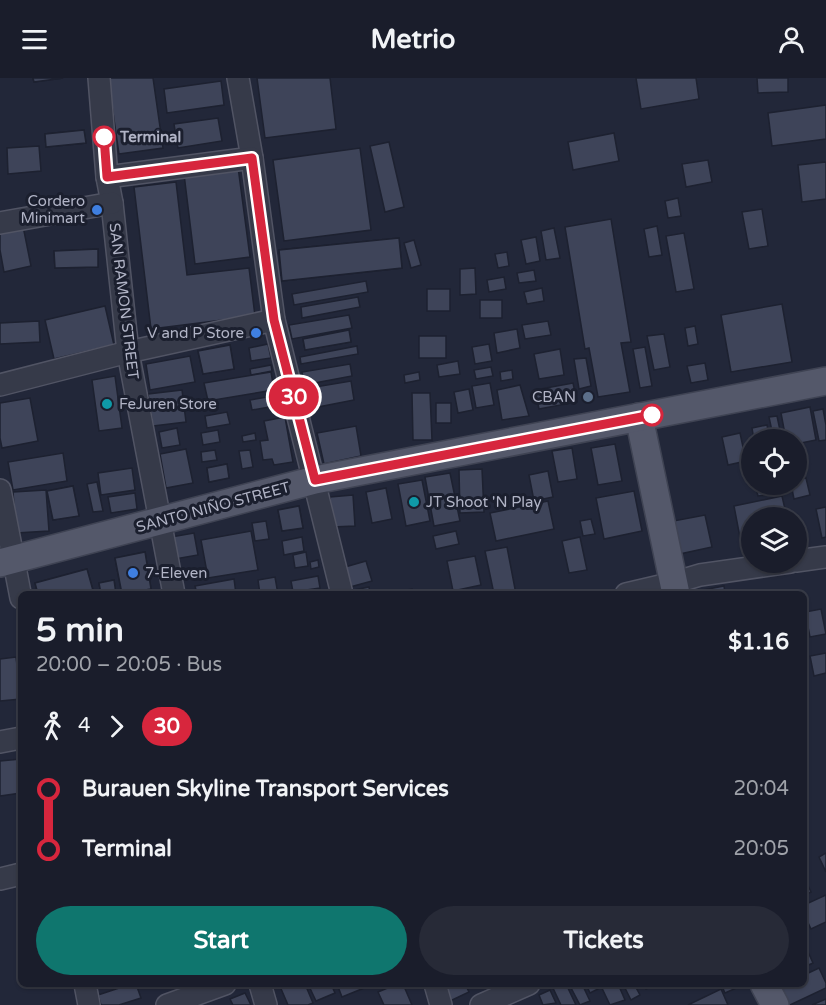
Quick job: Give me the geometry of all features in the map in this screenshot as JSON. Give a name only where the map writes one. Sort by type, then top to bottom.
[{"type":"main road","name":"SANTO NIÑO STREET","points":[[7,561],[315,480],[826,381]]},
{"type":"main road","points":[[639,417],[675,589]]},
{"type":"main road","points":[[766,987],[775,1005]]},
{"type":"street","name":"SAN RAMON STREET","points":[[99,78],[107,177],[112,203],[128,352],[173,591]]},
{"type":"street","points":[[238,78],[252,158],[274,320],[341,591]]},
{"type":"street","points":[[107,177],[252,158]]},
{"type":"street","points":[[0,222],[112,203]]},
{"type":"street","points":[[0,385],[128,352],[274,320]]},
{"type":"street","points":[[0,490],[7,561],[18,591]]},
{"type":"street","points":[[807,560],[826,557]]},
{"type":"street","points":[[655,591],[675,589],[700,575],[741,568]]},
{"type":"street","points":[[0,742],[18,739]]},
{"type":"street","points":[[0,879],[18,875]]},
{"type":"street","points":[[86,987],[89,1005]]},
{"type":"street","points":[[167,1005],[217,987]]},
{"type":"street","points":[[261,987],[266,1005]]},
{"type":"street","points":[[436,987],[441,1005]]},
{"type":"street","points":[[481,1005],[522,987]]},
{"type":"building","points":[[33,78],[63,78],[34,82]]},
{"type":"building","points":[[33,78],[63,78],[34,82]]},
{"type":"building","points":[[108,78],[153,78],[163,148],[119,154]]},
{"type":"building","points":[[257,78],[330,78],[336,129],[265,138]]},
{"type":"building","points":[[636,78],[696,78],[699,99],[641,109]]},
{"type":"building","points":[[757,78],[788,78],[788,92],[758,93]]},
{"type":"building","points":[[221,81],[224,105],[167,113],[164,89]]},
{"type":"building","points":[[826,105],[826,139],[772,146],[768,113]]},
{"type":"building","points":[[218,118],[222,141],[178,148],[174,124]]},
{"type":"building","points":[[84,130],[86,143],[46,147],[45,134]]},
{"type":"building","points":[[84,130],[86,143],[46,147],[45,134]]},
{"type":"building","points":[[614,133],[619,161],[573,170],[568,142]]},
{"type":"building","points":[[389,142],[404,207],[385,212],[370,146]]},
{"type":"building","points":[[39,146],[41,171],[8,174],[7,148]]},
{"type":"building","points":[[360,148],[371,230],[284,241],[273,160]]},
{"type":"building","points":[[708,160],[712,182],[686,187],[682,164]]},
{"type":"building","points":[[826,162],[826,199],[802,202],[798,165]]},
{"type":"building","points":[[238,167],[250,257],[195,264],[184,174]]},
{"type":"building","points":[[176,182],[187,275],[249,268],[255,316],[151,329],[134,187]]},
{"type":"building","points":[[678,198],[681,216],[668,218],[665,201]]},
{"type":"building","points":[[762,209],[768,246],[749,249],[742,212]]},
{"type":"building","points":[[611,219],[631,342],[621,343],[630,392],[598,397],[589,348],[585,349],[565,227]]},
{"type":"building","points":[[23,226],[31,266],[4,272],[0,250],[0,231]]},
{"type":"building","points":[[657,226],[662,255],[649,257],[644,229]]},
{"type":"building","points":[[554,228],[560,258],[546,260],[541,231]]},
{"type":"building","points":[[684,233],[694,289],[676,292],[666,236]]},
{"type":"building","points":[[536,237],[540,261],[526,264],[521,240]]},
{"type":"building","points":[[399,238],[402,268],[282,281],[279,250]]},
{"type":"building","points":[[399,238],[402,268],[282,281],[279,250]]},
{"type":"building","points":[[414,240],[421,265],[411,268],[404,243]]},
{"type":"building","points":[[98,249],[98,267],[55,268],[54,251]]},
{"type":"building","points":[[98,249],[98,267],[55,268],[54,251]]},
{"type":"building","points":[[507,252],[509,266],[498,268],[495,254]]},
{"type":"building","points":[[475,268],[476,294],[460,295],[460,269]]},
{"type":"building","points":[[534,270],[536,281],[519,283],[517,273]]},
{"type":"building","points":[[504,277],[506,289],[489,292],[487,280]]},
{"type":"building","points":[[366,281],[368,292],[294,305],[292,294]]},
{"type":"building","points":[[542,288],[544,301],[527,304],[524,292]]},
{"type":"building","points":[[427,289],[450,289],[450,311],[427,311]]},
{"type":"building","points":[[358,297],[360,307],[302,318],[301,307]]},
{"type":"building","points":[[480,300],[502,300],[502,318],[480,318]]},
{"type":"building","points":[[782,304],[792,362],[731,372],[721,315]]},
{"type":"building","points":[[105,306],[114,345],[54,359],[45,320]]},
{"type":"building","points":[[349,315],[352,328],[292,339],[289,325]]},
{"type":"building","points":[[39,321],[40,342],[0,344],[0,323]]},
{"type":"building","points":[[548,321],[551,335],[525,339],[522,325]]},
{"type":"building","points":[[695,326],[698,344],[688,346],[685,328]]},
{"type":"building","points":[[517,329],[520,348],[497,353],[494,333]]},
{"type":"building","points":[[349,330],[351,342],[305,350],[303,339]]},
{"type":"building","points":[[349,330],[351,342],[305,350],[303,339]]},
{"type":"building","points":[[664,334],[670,367],[654,370],[647,336]]},
{"type":"building","points":[[419,336],[446,336],[446,358],[419,358]]},
{"type":"building","points":[[268,344],[271,358],[251,361],[249,348]]},
{"type":"building","points":[[489,344],[492,361],[475,364],[472,347]]},
{"type":"building","points":[[230,345],[234,369],[203,374],[198,351]]},
{"type":"building","points":[[230,345],[234,369],[203,374],[198,351]]},
{"type":"building","points":[[357,346],[358,354],[301,364],[300,357]]},
{"type":"building","points":[[645,347],[652,386],[640,388],[633,349]]},
{"type":"building","points":[[560,349],[564,375],[539,379],[534,354]]},
{"type":"building","points":[[190,356],[195,382],[150,390],[146,364]]},
{"type":"building","points":[[586,358],[591,386],[579,389],[574,359]]},
{"type":"building","points":[[458,361],[460,374],[439,377],[437,365]]},
{"type":"building","points":[[705,363],[708,380],[691,383],[687,366]]},
{"type":"building","points":[[350,364],[352,376],[304,385],[302,372]]},
{"type":"building","points":[[271,365],[272,371],[251,375],[250,369]]},
{"type":"building","points":[[491,367],[493,376],[476,379],[474,370]]},
{"type":"building","points":[[512,370],[513,379],[501,381],[500,372]]},
{"type":"building","points":[[271,372],[274,390],[208,401],[204,383]]},
{"type":"building","points":[[419,372],[420,380],[405,383],[404,375]]},
{"type":"building","name":"FeJuren Store","points":[[115,376],[122,428],[99,431],[92,380]]},
{"type":"building","points":[[351,381],[354,400],[318,407],[315,387]]},
{"type":"building","points":[[490,383],[494,405],[476,408],[472,386]]},
{"type":"building","points":[[573,383],[577,402],[539,409],[535,390]]},
{"type":"building","points":[[520,385],[529,416],[502,420],[497,390]]},
{"type":"building","points":[[469,389],[473,410],[458,413],[454,392]]},
{"type":"building","points":[[182,390],[186,422],[153,426],[148,394]]},
{"type":"building","points":[[412,393],[430,393],[432,440],[413,440]]},
{"type":"building","points":[[279,395],[281,405],[252,410],[250,400]]},
{"type":"building","points":[[30,398],[38,441],[2,448],[0,403]]},
{"type":"building","points":[[436,403],[451,403],[451,423],[436,423]]},
{"type":"building","points":[[810,407],[816,440],[807,442],[807,429],[784,429],[781,413]]},
{"type":"building","points":[[823,409],[826,440],[819,441],[813,411]]},
{"type":"building","points":[[227,412],[230,424],[207,428],[205,416]]},
{"type":"building","points":[[777,416],[780,429],[772,429],[769,417]]},
{"type":"building","points":[[285,417],[293,462],[274,465],[272,459],[263,460],[260,441],[268,440],[264,421]]},
{"type":"building","points":[[767,425],[768,429],[752,429]]},
{"type":"building","points":[[356,426],[361,456],[324,464],[317,433]]},
{"type":"building","points":[[177,428],[180,445],[162,448],[159,432]]},
{"type":"building","points":[[218,430],[220,442],[203,445],[201,433]]},
{"type":"building","points":[[255,433],[256,440],[243,442],[242,436]]},
{"type":"building","points":[[740,433],[741,462],[728,465],[722,437]]},
{"type":"building","points":[[615,444],[622,481],[598,485],[591,448]]},
{"type":"building","points":[[572,448],[577,479],[558,482],[552,451]]},
{"type":"building","points":[[186,449],[193,483],[166,488],[160,454]]},
{"type":"building","points":[[215,450],[217,460],[202,462],[201,452]]},
{"type":"building","points":[[250,450],[253,467],[242,469],[239,451]]},
{"type":"building","points":[[63,453],[67,481],[13,490],[8,462]]},
{"type":"building","points":[[227,464],[229,478],[209,482],[207,468]]},
{"type":"building","points":[[227,464],[229,478],[209,482],[207,468]]},
{"type":"building","points":[[132,468],[135,490],[101,495],[98,473]]},
{"type":"building","points":[[482,469],[484,512],[460,513],[459,470]]},
{"type":"building","points":[[548,471],[553,497],[534,501],[529,475]]},
{"type":"building","points":[[450,473],[460,521],[434,526],[425,477]]},
{"type":"building","name":"JT Shoot 'N Play","points":[[422,480],[430,521],[406,526],[398,484]]},
{"type":"building","points":[[97,482],[103,511],[93,512],[87,484]]},
{"type":"building","points":[[807,482],[810,495],[794,499],[793,495],[807,495]]},
{"type":"building","points":[[73,486],[79,516],[53,520],[47,491]]},
{"type":"building","points":[[73,486],[79,516],[53,520],[47,491]]},
{"type":"building","points":[[386,488],[392,519],[372,523],[366,492]]},
{"type":"building","points":[[46,490],[49,531],[16,533],[13,492]]},
{"type":"building","points":[[634,491],[642,531],[604,539],[596,498]]},
{"type":"building","points":[[135,493],[137,509],[111,513],[108,497]]},
{"type":"building","points":[[353,495],[355,526],[332,527],[330,497]]},
{"type":"building","points":[[782,496],[784,507],[741,507],[741,543],[734,506]]},
{"type":"building","points":[[548,501],[554,529],[496,541],[490,513]]},
{"type":"building","points":[[299,506],[303,528],[282,531],[278,510]]},
{"type":"building","points":[[299,506],[303,528],[282,531],[278,510]]},
{"type":"building","points":[[826,507],[826,537],[822,538],[816,509]]},
{"type":"building","points":[[705,515],[712,547],[675,555],[668,522]]},
{"type":"building","points":[[591,519],[595,534],[583,536],[580,521]]},
{"type":"building","points":[[266,521],[269,539],[255,541],[252,523]]},
{"type":"building","points":[[251,531],[258,570],[208,578],[201,540]]},
{"type":"building","points":[[456,531],[459,544],[436,549],[433,536]]},
{"type":"building","points":[[194,533],[198,555],[175,559],[171,537]]},
{"type":"building","points":[[302,537],[304,551],[284,555],[282,541]]},
{"type":"building","points":[[580,537],[587,570],[569,573],[562,541]]},
{"type":"building","points":[[507,547],[515,591],[493,591],[485,551]]},
{"type":"building","name":"7-Eleven","points":[[145,552],[151,589],[121,591],[115,558]]},
{"type":"building","name":"7-Eleven","points":[[145,552],[151,589],[121,591],[115,558]]},
{"type":"building","points":[[306,552],[308,566],[295,568],[293,555]]},
{"type":"building","points":[[475,556],[481,585],[453,591],[447,561]]},
{"type":"building","points":[[318,560],[319,567],[311,569],[310,562]]},
{"type":"building","points":[[366,561],[372,581],[350,587],[345,567]]},
{"type":"building","points":[[87,569],[93,591],[37,591],[35,583]]},
{"type":"building","points":[[87,569],[93,591],[37,591],[35,583]]},
{"type":"building","points":[[318,576],[320,588],[293,591],[291,581]]},
{"type":"building","points":[[275,577],[277,591],[260,591],[258,580]]},
{"type":"building","points":[[234,579],[236,591],[196,591],[195,586]]},
{"type":"building","points":[[114,580],[116,591],[100,591],[99,583]]},
{"type":"building","points":[[114,580],[116,591],[100,591],[99,583]]},
{"type":"building","points":[[724,586],[725,591],[697,591]]},
{"type":"building","points":[[369,587],[370,591],[349,591]]},
{"type":"building","points":[[821,609],[826,634],[810,637],[807,612]]},
{"type":"building","points":[[826,653],[826,673],[814,676],[810,656]]},
{"type":"building","points":[[16,657],[18,699],[0,701],[0,659]]},
{"type":"building","points":[[18,759],[18,793],[0,796],[0,761]]},
{"type":"building","points":[[826,853],[826,872],[819,857]]},
{"type":"building","points":[[826,895],[826,922],[811,929],[807,920],[807,904]]},
{"type":"building","points":[[807,950],[813,963],[807,966]]},
{"type":"building","points":[[819,968],[826,988],[790,1005],[779,1005],[772,990],[778,987],[807,987],[807,974]]},
{"type":"building","points":[[122,987],[137,987],[141,998],[119,1005],[101,1005],[98,995]]},
{"type":"building","points":[[280,987],[306,987],[313,1003],[288,1005]]},
{"type":"building","points":[[309,987],[332,987],[335,993],[316,1001]]},
{"type":"building","points":[[338,987],[367,987],[342,997]]},
{"type":"building","points":[[390,987],[404,987],[412,1005],[384,1005],[378,992]]},
{"type":"building","points":[[440,987],[466,987],[469,992],[448,1002]]},
{"type":"building","points":[[552,987],[567,987],[576,1005],[561,1005]]},
{"type":"building","points":[[571,987],[583,987],[590,1001],[580,1005]]},
{"type":"building","points":[[587,987],[597,987],[598,989],[590,993]]},
{"type":"building","points":[[601,987],[619,987],[625,1000],[610,1005]]},
{"type":"building","points":[[624,987],[636,987],[640,995],[631,1000]]},
{"type":"building","points":[[722,987],[739,987],[725,993]]},
{"type":"building","points":[[721,989],[728,1005],[688,1005]]},
{"type":"building","points":[[550,990],[556,1003],[543,1005],[539,995]]},
{"type":"building","points":[[245,993],[251,1005],[233,1005],[230,999]]},
{"type":"building","points":[[826,999],[826,1005],[812,1005]]},
{"type":"bus line","name":"30","points":[[104,137],[107,177],[252,158],[274,320],[315,480],[652,415]]},
{"type":"place","name":"Terminal","points":[[104,137]]},
{"type":"place","name":"Cordero Minimart","points":[[97,210]]},
{"type":"place","name":"V and P Store","points":[[256,333]]},
{"type":"place","name":"CBAN","points":[[588,397]]},
{"type":"place","name":"FeJuren Store","points":[[107,404]]},
{"type":"place","name":"JT Shoot 'N Play","points":[[414,502]]},
{"type":"place","name":"7-Eleven","points":[[133,573]]}]
